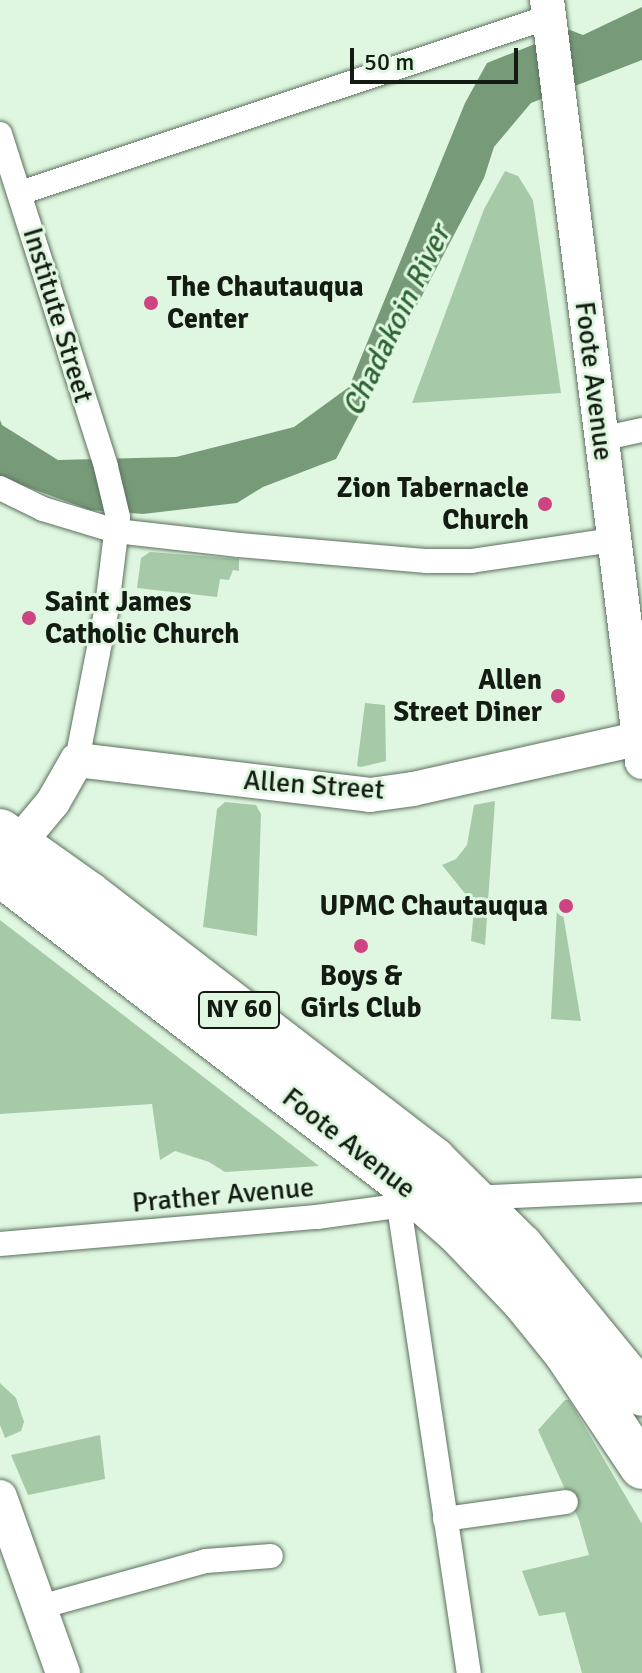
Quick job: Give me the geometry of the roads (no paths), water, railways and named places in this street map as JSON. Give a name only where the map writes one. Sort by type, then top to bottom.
[{"type":"highway","name":"Foote Avenue","points":[[5,854],[422,1151],[521,1246],[642,1394]]},
{"type":"highway","name":"Foote Avenue","points":[[5,854],[411,1204],[459,1233],[523,1300],[566,1353],[642,1467]]},
{"type":"street","name":"Foote Avenue","points":[[548,17],[641,747]]},
{"type":"street","points":[[20,193],[548,17]]},
{"type":"street","name":"Institute Street","points":[[0,134],[101,452],[117,524]]},
{"type":"street","points":[[601,439],[642,430]]},
{"type":"street","points":[[0,488],[43,509],[180,540],[427,561],[514,556],[613,540]]},
{"type":"street","points":[[5,854],[53,802],[77,760],[107,607],[117,524]]},
{"type":"street","name":"Allen Street","points":[[77,760],[370,795],[641,747]]},
{"type":"street","name":"Prather Avenue","points":[[0,1244],[470,1198],[642,1190]]},
{"type":"street","points":[[411,1204],[445,1519],[469,1673]]},
{"type":"street","points":[[0,1497],[63,1673]]},
{"type":"street","points":[[445,1519],[566,1502]]},
{"type":"street","points":[[40,1607],[206,1561],[271,1556]]},
{"type":"water","name":"Chadakoin River","points":[[642,7],[642,60],[531,103],[494,147],[484,178],[336,459],[263,487],[237,503],[143,514],[90,510],[0,477],[0,420],[2,425],[58,460],[176,457],[294,427],[349,387],[465,103],[487,63],[570,30],[583,35]]},
{"type":"place","name":"The Chautauqua Center","points":[[151,303]]},
{"type":"place","name":"Zion Tabernacle Church","points":[[545,504]]},
{"type":"place","name":"Saint James Catholic Church","points":[[29,618]]},
{"type":"place","name":"Allen Street Diner","points":[[558,696]]},
{"type":"place","name":"UPMC Chautauqua","points":[[566,906]]},
{"type":"place","name":"Boys & Girls Club","points":[[361,946]]}]
